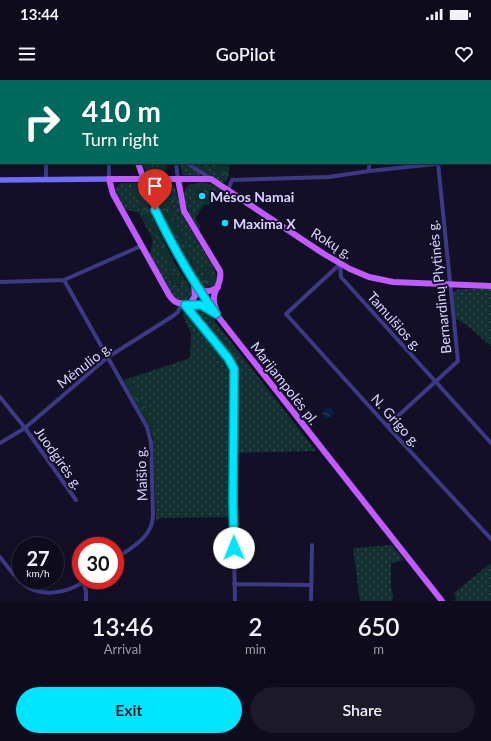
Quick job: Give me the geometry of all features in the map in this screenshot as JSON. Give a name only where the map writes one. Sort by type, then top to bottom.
[{"type":"main road","name":"Marijampolės pl.","points":[[138,164],[155,210],[195,285],[218,317],[442,601]]},
{"type":"main road","points":[[109,179],[116,202],[172,300],[185,304],[201,305],[218,317]]},
{"type":"main road","points":[[178,179],[184,211],[220,271],[220,281],[214,295],[218,317]]},
{"type":"main road","points":[[0,180],[211,179]]},
{"type":"main road","name":"Rokų g.","points":[[211,179],[340,264],[360,273],[380,280],[393,282],[491,286]]},
{"type":"main road","points":[[195,285],[207,292],[211,292],[218,287]]},
{"type":"main road","points":[[185,304],[195,296],[195,285]]},
{"type":"street","points":[[46,164],[46,180]]},
{"type":"street","points":[[109,164],[109,179]]},
{"type":"street","points":[[176,164],[178,179]]},
{"type":"street","points":[[188,164],[211,179]]},
{"type":"street","points":[[368,164],[369,171]]},
{"type":"street","points":[[228,190],[232,180],[329,177],[369,171],[438,164]]},
{"type":"street","name":"Bernardinų Plytinės g.","points":[[386,426],[436,382],[458,360],[438,164]]},
{"type":"street","points":[[0,282],[64,280],[141,246]]},
{"type":"street","name":"N. Grigo g.","points":[[340,264],[286,314],[386,426],[491,539]]},
{"type":"street","name":"Tamulšios g.","points":[[340,264],[341,277],[491,443]]},
{"type":"street","name":"Maišio g.","points":[[64,280],[147,427],[151,443],[154,515],[152,526],[140,541],[124,553]]},
{"type":"street","points":[[185,304],[228,358],[234,369],[233,502],[235,601]]},
{"type":"street","name":"Mėnulio g.","points":[[0,443],[25,428],[108,357],[173,316],[185,304]]},
{"type":"street","name":"Juodgirės g.","points":[[0,397],[25,428],[76,500]]},
{"type":"street","points":[[311,601],[312,545]]},
{"type":"street","points":[[0,557],[16,577],[32,590],[52,592],[65,591],[72,588]]},
{"type":"street","points":[[234,584],[311,585]]},
{"type":"street","points":[[86,589],[86,601]]},
{"type":"green space","points":[[143,164],[168,164],[163,175],[147,176]]},
{"type":"green space","points":[[179,164],[186,164],[200,173],[200,176],[183,175]]},
{"type":"green space","points":[[193,164],[218,164],[219,167],[216,171],[217,173],[228,179],[225,182],[220,182]]},
{"type":"green space","points":[[218,164],[230,164],[228,179],[216,173],[219,167]]},
{"type":"green space","points":[[202,182],[211,184],[207,200],[203,202],[196,199],[193,190],[193,184]]},
{"type":"green space","points":[[121,183],[134,183],[132,186],[133,193],[142,211],[143,217],[151,226],[160,250],[167,261],[172,284],[181,285],[183,281],[182,277],[172,272],[175,264],[191,289],[193,295],[187,301],[181,301],[175,297],[163,280],[150,254],[153,240],[139,213],[124,209],[117,197],[115,190]]},
{"type":"green space","points":[[134,183],[141,183],[153,219],[175,264],[175,268],[172,272],[182,277],[185,286],[173,284],[167,261],[164,259],[151,226],[143,216],[140,206],[135,203],[135,197],[131,190]]},
{"type":"green space","points":[[166,183],[175,187],[186,222],[213,266],[210,266],[204,272],[204,278],[202,281],[204,286],[212,287],[209,290],[202,288],[172,237],[149,186]],"holes":[[[174,203],[172,210],[177,226],[184,235],[184,247],[194,260],[188,264],[159,206]]]},
{"type":"green space","points":[[190,184],[193,184],[193,190],[211,188],[211,184],[225,192],[222,196],[216,193],[211,196],[209,205],[204,205],[195,218],[201,228],[200,229],[197,228],[191,218],[184,199],[186,188]]},
{"type":"green space","points":[[157,186],[170,187],[172,190],[174,198],[172,210],[175,221],[178,227],[185,234],[185,247],[199,269],[196,273],[186,260],[165,219],[156,195],[155,188]]},
{"type":"green space","points":[[213,266],[217,278],[215,285],[212,287],[202,284],[202,279],[206,269]]},
{"type":"green space","points":[[476,288],[491,289],[491,346],[469,327],[455,318],[453,292]]},
{"type":"green space","points":[[194,306],[206,310],[316,451],[237,453],[237,373],[225,348],[193,311]]},
{"type":"green space","points":[[185,313],[191,315],[221,352],[232,376],[230,453],[231,517],[160,518],[156,521],[153,439],[150,428],[154,426],[130,378],[190,358],[191,333],[182,314]]},
{"type":"green space","points":[[130,378],[155,426],[150,428],[123,380]]},
{"type":"green space","points":[[392,545],[404,560],[391,563],[392,601],[360,601],[353,548]]},
{"type":"green space","points":[[491,563],[491,601],[454,601],[456,599],[454,593]]},
{"type":"water","points":[[328,408],[332,408],[334,414],[327,419],[324,417],[322,412]]},
{"type":"place","name":"Mėsos Namai","points":[[202,196]]},
{"type":"place","name":"Maxima X","points":[[225,223]]},
{"type":"route","points":[[155,210],[193,282],[216,314],[205,306],[196,304],[185,305],[228,358],[234,369],[234,548]]}]
